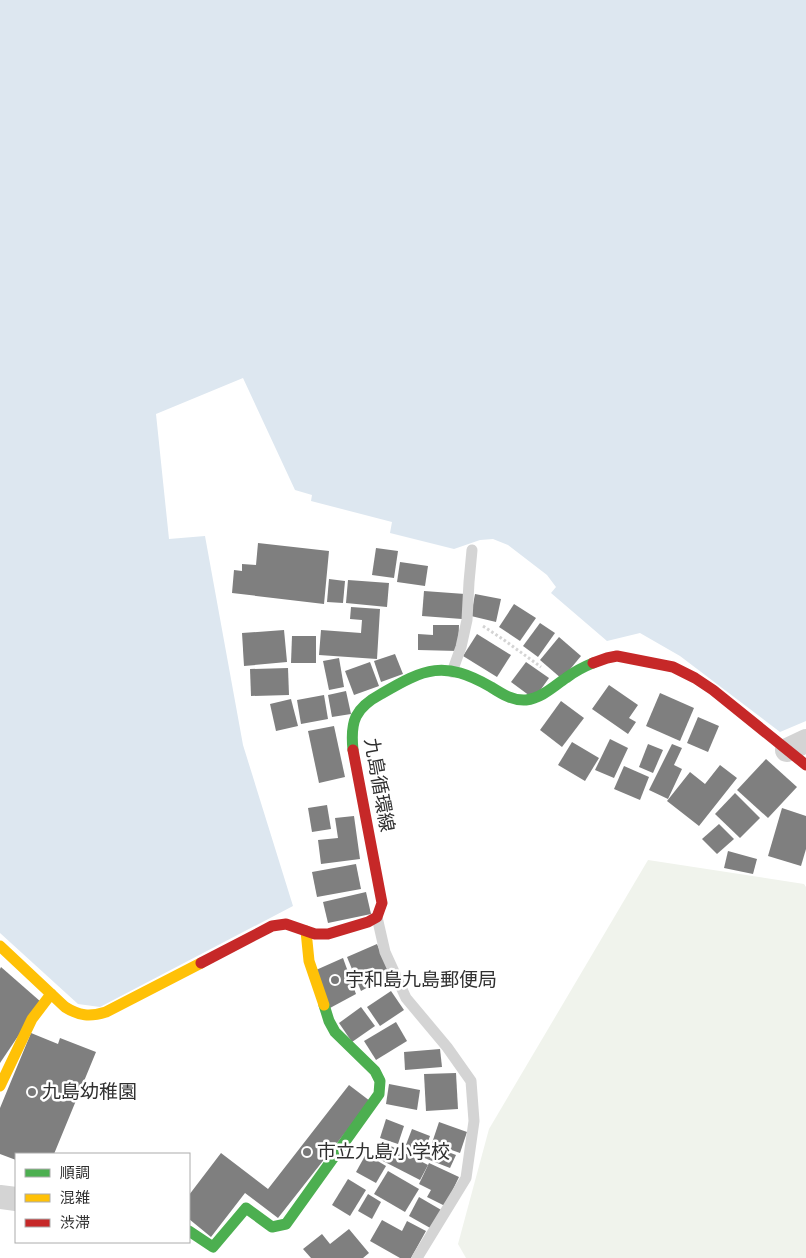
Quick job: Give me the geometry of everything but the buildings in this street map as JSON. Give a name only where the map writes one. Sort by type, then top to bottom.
[{"type":"main road","name":"九島循環線","points":[[377,918],[382,903],[351,739],[352,722],[358,710],[368,701],[421,673],[435,670],[474,678],[512,699],[520,701],[535,699],[586,666],[611,657],[618,656],[673,667],[695,678],[796,746],[806,765]]},
{"type":"main road","points":[[0,946],[65,1008],[75,1014],[95,1016],[272,926],[286,924],[315,934],[328,934],[377,918]]},
{"type":"main road","points":[[190,1232],[213,1247],[246,1208],[272,1227],[286,1224],[379,1094],[380,1081],[375,1071],[335,1032],[329,1020],[309,961],[306,931]]},
{"type":"main road","points":[[0,1086],[3,1070],[32,1019],[51,994]]},
{"type":"street","points":[[0,1197],[15,1199]]},
{"type":"lane","points":[[452,672],[461,647],[467,620],[472,550]]},
{"type":"lane","points":[[377,918],[385,952],[406,998],[448,1047],[471,1082],[474,1121],[466,1178],[417,1258]]},
{"type":"path","points":[[467,620],[477,622],[561,682]]},
{"type":"shaded area","points":[[0,0],[806,0],[806,721],[780,732],[680,656],[640,633],[607,641],[551,593],[556,587],[547,575],[508,545],[493,539],[480,540],[454,549],[390,533],[392,522],[311,501],[312,495],[295,490],[243,378],[156,414],[169,539],[205,536],[243,745],[293,906],[100,1007],[78,1004],[0,933]]},
{"type":"shaded area","points":[[648,860],[804,884],[806,887],[806,1258],[466,1258],[458,1244],[489,1129]]},
{"type":"traffic: fast","points":[[353,750],[352,731],[356,716],[360,710],[372,699],[396,685],[423,673],[447,670],[460,673],[475,678],[508,696],[526,700],[543,694],[575,672],[593,663]]},
{"type":"traffic: fast","points":[[190,1232],[213,1247],[246,1208],[272,1227],[286,1224],[379,1094],[380,1081],[375,1071],[335,1032],[324,1005]]},
{"type":"traffic: slow","points":[[306,931],[309,961],[324,1005]]},
{"type":"traffic: slow","points":[[0,946],[65,1007],[85,1015],[106,1012],[201,963]]},
{"type":"traffic: slow","points":[[0,1086],[32,1019],[51,994]]},
{"type":"traffic: jam","points":[[593,663],[617,656],[673,667],[713,690],[806,765]]},
{"type":"traffic: jam","points":[[201,963],[272,926],[286,924],[315,934],[328,934],[368,922],[377,917],[382,903],[353,750]]},
{"type":"place","name":"宇和島九島郵便局","points":[[335,980]]},
{"type":"place","name":"九島幼稚園","points":[[32,1092]]},
{"type":"place","name":"市立九島小学校","points":[[307,1152]]}]
